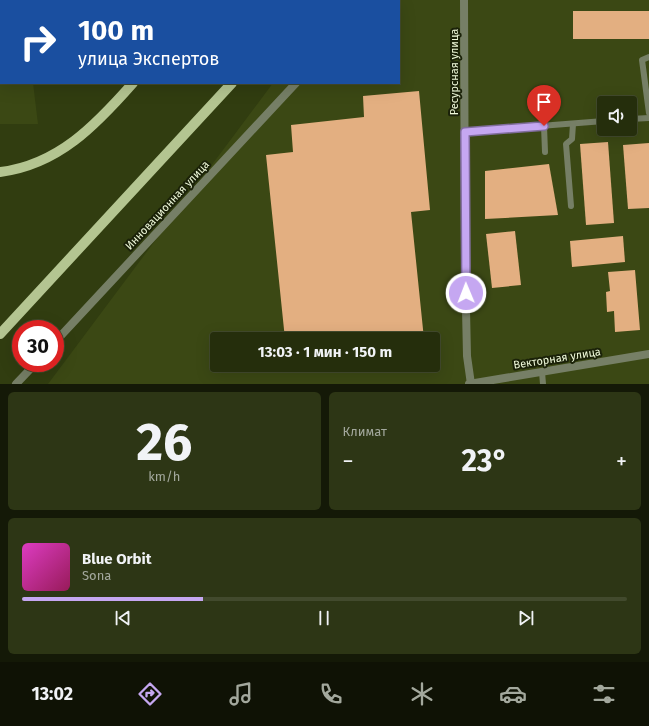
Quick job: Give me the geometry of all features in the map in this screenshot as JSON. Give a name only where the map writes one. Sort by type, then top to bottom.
[{"type":"main road","points":[[0,172],[11,171],[33,164],[62,150],[89,128],[132,84]]},
{"type":"main road","points":[[0,334],[231,84]]},
{"type":"street","name":"Ресурсная улица","points":[[464,0],[465,262],[467,356],[470,384]]},
{"type":"street","name":"Инновационная улица","points":[[64,332],[295,84]]},
{"type":"street","name":"Векторная улица","points":[[470,384],[649,354]]},
{"type":"street","points":[[16,384],[27,372]]},
{"type":"lane","points":[[649,57],[642,60],[649,113]]},
{"type":"lane","points":[[637,119],[649,118]]},
{"type":"lane","points":[[465,132],[597,122]]},
{"type":"lane","points":[[571,206],[566,144],[572,139],[573,124]]},
{"type":"lane","points":[[544,126],[545,152]]},
{"type":"lane","points":[[542,372],[543,384]]},
{"type":"shaded area","points":[[400,0],[649,0],[649,384],[48,384],[57,372],[64,372],[64,363],[272,84],[400,84]]},
{"type":"shaded area","points":[[0,84],[33,84],[38,124],[0,124]]},
{"type":"building","points":[[573,11],[649,11],[649,39],[573,39]]},
{"type":"building","points":[[419,91],[430,210],[411,212],[423,332],[284,332],[266,155],[293,152],[291,125],[364,117],[363,96]]},
{"type":"building","points":[[608,142],[614,223],[586,225],[580,144]]},
{"type":"building","points":[[649,143],[649,208],[628,209],[623,145]]},
{"type":"building","points":[[549,164],[558,215],[485,219],[485,171]]},
{"type":"building","points":[[515,231],[521,285],[492,288],[486,234]]},
{"type":"building","points":[[623,236],[625,262],[572,267],[570,241]]},
{"type":"building","points":[[635,270],[640,330],[615,332],[614,311],[607,312],[606,292],[610,291],[608,272]]},
{"type":"route","points":[[466,293],[465,132],[544,126]]}]
